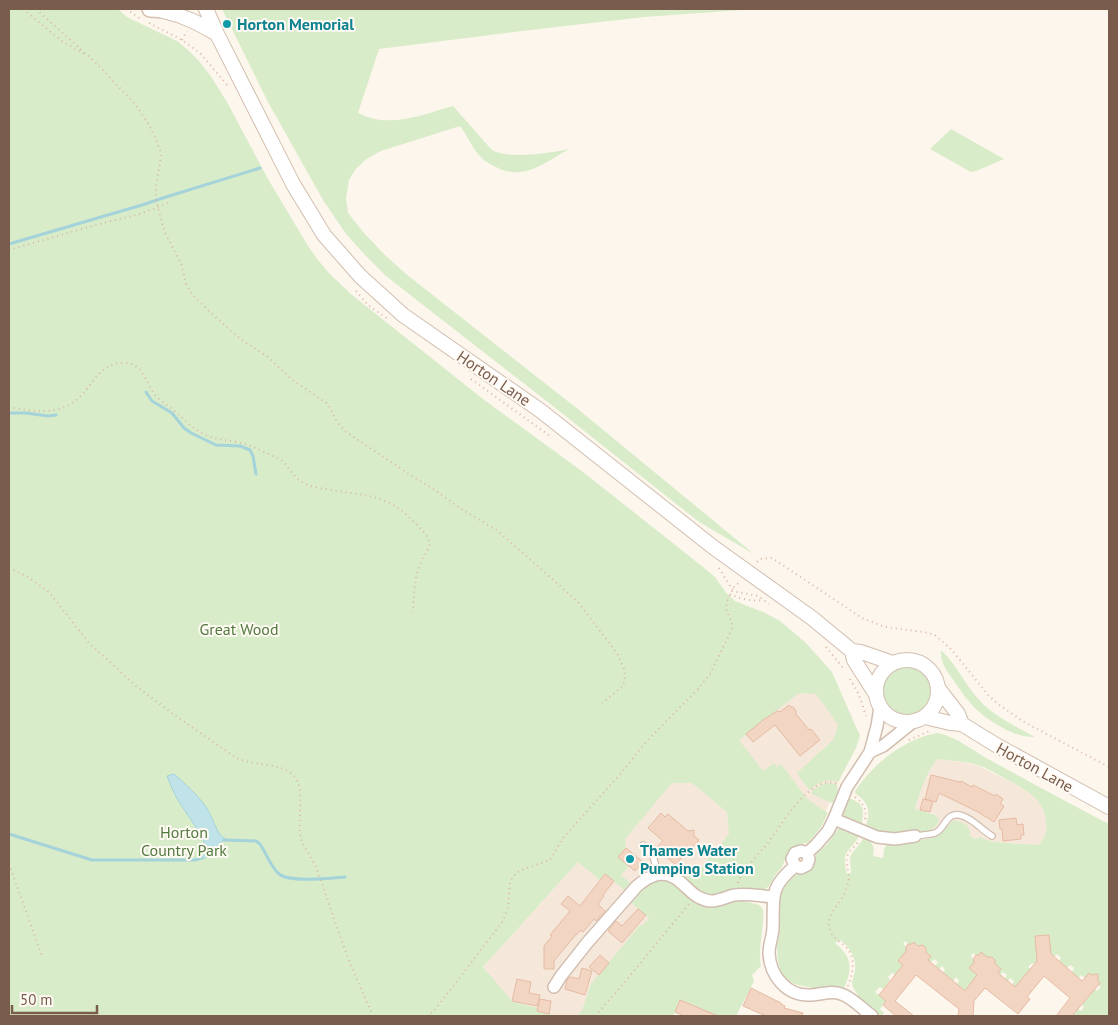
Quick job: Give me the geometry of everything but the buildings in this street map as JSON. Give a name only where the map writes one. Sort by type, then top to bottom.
[{"type":"main road","points":[[154,10],[176,9]]},
{"type":"street","name":"Horton Lane","points":[[206,9],[293,184],[324,235],[360,276],[403,315],[541,411],[713,547],[812,618],[852,651],[861,652],[893,663]]},
{"type":"street","points":[[154,10],[181,15],[194,20],[217,34]]},
{"type":"street","name":"Horton Lane","points":[[852,651],[854,660],[875,693]]},
{"type":"street","points":[[870,752],[883,746],[933,709],[937,699],[938,688],[934,676],[927,667],[916,661],[904,660],[893,663],[878,678],[875,693],[880,707],[888,717],[900,722],[919,719]]},
{"type":"street","name":"Horton Lane","points":[[938,688],[958,714],[962,724]]},
{"type":"street","points":[[872,1016],[844,995],[834,992],[810,995],[798,993],[788,988],[776,977],[769,954],[773,930],[773,898],[778,884],[795,866],[801,868],[807,865],[809,859],[807,854],[826,835],[847,787],[870,752],[880,707]]},
{"type":"street","name":"Horton Lane","points":[[919,719],[962,724],[996,745],[1109,807]]},
{"type":"street","points":[[834,819],[877,837],[889,839],[915,836]]},
{"type":"street","points":[[554,987],[578,954],[637,886],[647,878],[658,874],[669,875],[676,878],[696,896],[704,900],[711,901],[739,895],[773,898]]},
{"type":"lane","points":[[915,836],[935,833],[947,819],[956,815],[972,821],[992,836]]},
{"type":"lane","points":[[643,845],[653,856],[658,874]]},
{"type":"path","points":[[23,9],[63,42],[89,57]]},
{"type":"path","points":[[36,9],[89,57],[140,110],[156,139],[161,158],[156,186],[158,208],[165,233],[182,263],[188,289],[194,297],[239,338],[272,360],[291,379],[328,404],[337,422],[346,432],[458,507],[498,531],[581,605],[617,653],[624,670],[625,678],[622,686],[602,704]]},
{"type":"path","points":[[126,9],[139,18],[182,40]]},
{"type":"path","points":[[9,250],[140,214],[168,203]]},
{"type":"path","points":[[9,407],[38,412],[64,407],[81,396],[104,369],[116,363],[132,363],[141,371],[156,397],[197,430],[212,437],[246,444],[280,459],[298,480],[304,484],[335,491],[374,496],[392,504],[407,514],[421,529],[430,543],[429,548],[422,557],[416,575],[413,612]]},
{"type":"path","points":[[757,562],[760,559],[772,558],[869,621],[885,627],[935,635],[952,650],[988,695],[998,704],[1024,722],[1109,767]]},
{"type":"path","points":[[9,568],[28,577],[49,592],[85,638],[101,654],[136,686],[173,714],[240,760],[272,766],[293,775],[298,785],[300,798],[299,826],[301,838],[316,868],[349,960],[373,1016]]},
{"type":"path","points":[[427,1016],[434,1011],[503,921],[508,907],[512,878],[519,871],[550,860],[553,857],[563,838],[646,742],[704,682],[717,661],[732,629],[732,622],[726,609],[730,594],[735,585],[745,580]]},
{"type":"path","points":[[732,590],[758,596],[774,607]]},
{"type":"path","points":[[730,594],[757,602],[762,600]]},
{"type":"path","points":[[826,647],[845,670]]},
{"type":"path","points":[[850,678],[859,694],[867,720]]},
{"type":"path","points":[[739,895],[738,884],[740,879],[796,804],[813,788],[824,782],[831,782],[841,786]]},
{"type":"path","points":[[844,995],[852,973],[852,958],[848,949],[831,934],[828,922],[846,892],[848,856],[859,840],[865,817],[865,807],[850,792]]},
{"type":"path","points":[[9,864],[42,956]]},
{"type":"path","points":[[595,1016],[696,896]]},
{"type":"shaded area","points":[[798,648],[860,734],[817,831],[793,847],[786,856],[579,1016],[559,1016],[537,1011],[537,1008],[513,1002],[483,967],[578,862]]},
{"type":"shaded area","points":[[936,759],[977,765],[1032,794],[1041,804],[1046,815],[1045,837],[1038,845],[994,842],[979,837],[976,839],[949,823],[935,837],[915,840],[914,833],[931,830],[937,825],[937,816],[935,814],[915,809],[921,787]]},
{"type":"green space","points":[[9,9],[118,9],[127,17],[177,41],[198,60],[210,75],[308,246],[329,273],[352,295],[483,399],[583,472],[703,567],[715,577],[727,594],[735,601],[780,621],[805,642],[832,672],[860,736],[856,748],[838,782],[823,782],[809,790],[797,773],[832,741],[838,724],[816,694],[799,693],[739,740],[763,771],[774,763],[777,767],[781,764],[805,796],[828,813],[821,827],[810,841],[795,846],[788,852],[782,867],[769,886],[764,890],[715,896],[698,890],[683,876],[686,872],[699,870],[729,834],[727,812],[692,783],[672,783],[625,839],[626,848],[618,857],[629,866],[621,875],[631,884],[626,891],[605,874],[600,880],[578,862],[483,967],[513,1002],[538,1008],[537,1011],[559,1016],[9,1016]]},
{"type":"green space","points":[[222,9],[757,9],[644,17],[379,49],[358,113],[370,118],[394,120],[406,119],[453,106],[491,149],[498,152],[528,155],[569,149],[535,168],[517,172],[508,171],[485,161],[460,126],[381,151],[365,160],[355,170],[349,180],[346,198],[348,213],[364,233],[406,274],[579,410],[754,554],[699,522],[386,276],[366,256],[346,234],[323,200],[268,102]]},
{"type":"green space","points":[[951,129],[1004,159],[971,172],[930,149]]},
{"type":"green space","points":[[941,650],[982,703],[1000,717],[1035,737],[1022,736],[1010,732],[980,713],[964,696],[947,670],[943,663]]},
{"type":"green space","points":[[902,666],[912,666],[921,670],[929,678],[933,692],[929,706],[921,714],[912,718],[902,718],[893,714],[885,706],[881,697],[881,687],[885,678],[893,670]]},
{"type":"green space","points":[[937,733],[956,740],[1109,824],[1109,1016],[1072,1016],[1078,1009],[1081,1011],[1084,1007],[1082,1005],[1095,989],[1097,991],[1101,987],[1098,985],[1100,983],[1095,974],[1091,975],[1089,973],[1085,978],[1081,975],[1079,978],[1072,972],[1074,968],[1070,965],[1067,968],[1059,961],[1061,958],[1057,954],[1054,957],[1051,954],[1049,935],[1035,936],[1037,962],[1035,965],[1032,963],[1028,967],[1031,969],[1015,988],[1012,985],[1014,981],[1010,978],[1008,981],[1005,979],[1007,975],[1003,972],[1000,975],[998,973],[1001,969],[995,964],[995,960],[992,957],[987,957],[981,953],[976,955],[973,953],[971,956],[977,975],[965,991],[957,984],[959,981],[956,977],[953,981],[943,973],[945,969],[942,966],[939,969],[935,966],[938,962],[934,959],[931,962],[928,960],[930,956],[926,953],[923,945],[918,946],[914,942],[908,944],[905,941],[903,944],[906,947],[906,951],[898,961],[903,965],[895,975],[892,973],[888,977],[890,980],[883,989],[880,987],[875,992],[886,1001],[880,1009],[884,1013],[881,1016],[855,991],[852,984],[855,970],[853,956],[848,947],[840,940],[835,943],[845,954],[849,964],[844,989],[815,988],[799,985],[788,980],[783,975],[777,955],[778,906],[781,893],[792,877],[813,868],[816,855],[841,827],[860,834],[846,855],[845,866],[847,874],[851,873],[851,855],[864,838],[873,845],[873,856],[883,858],[884,849],[887,844],[935,837],[940,835],[949,824],[955,821],[967,825],[970,836],[976,839],[979,837],[994,842],[1038,845],[1043,839],[1046,829],[1044,813],[1041,805],[1030,794],[981,766],[937,759],[924,783],[915,809],[936,815],[939,820],[937,825],[931,830],[897,835],[865,829],[868,808],[855,791],[871,771],[891,754],[913,741]]},
{"type":"green space","points":[[825,783],[837,785],[838,790],[833,803],[811,793]]},
{"type":"green space","points":[[849,798],[855,800],[861,806],[863,817],[861,827],[844,818],[844,808]]},
{"type":"green space","points":[[664,879],[720,905],[744,901],[759,905],[763,909],[761,966],[752,975],[754,981],[736,1016],[718,1016],[681,1000],[673,1016],[577,1016],[582,1010],[591,984],[640,925],[642,926],[649,918],[630,902],[644,886]]},
{"type":"water","points":[[174,774],[203,803],[220,834],[227,840],[219,843],[214,852],[207,857],[200,859],[204,855],[206,847],[204,841],[177,798],[167,776]]},
{"type":"waterway","points":[[9,244],[260,168]]},
{"type":"waterway","points":[[146,392],[152,401],[172,413],[184,428],[191,433],[216,445],[240,446],[250,450],[256,474]]},
{"type":"waterway","points":[[9,413],[56,415]]},
{"type":"waterway","points":[[9,834],[92,860],[195,860],[202,858]]},
{"type":"waterway","points":[[224,840],[256,841],[260,844],[276,871],[284,877],[311,879],[345,877]]},
{"type":"place","name":"Horton Memorial","points":[[227,24]]},
{"type":"place","name":"Thames Water Pumping Station","points":[[630,859]]},
{"type":"park label","name":"Great Wood","points":[[239,629]]},
{"type":"park label","name":"Horton Country Park","points":[[184,841]]}]
